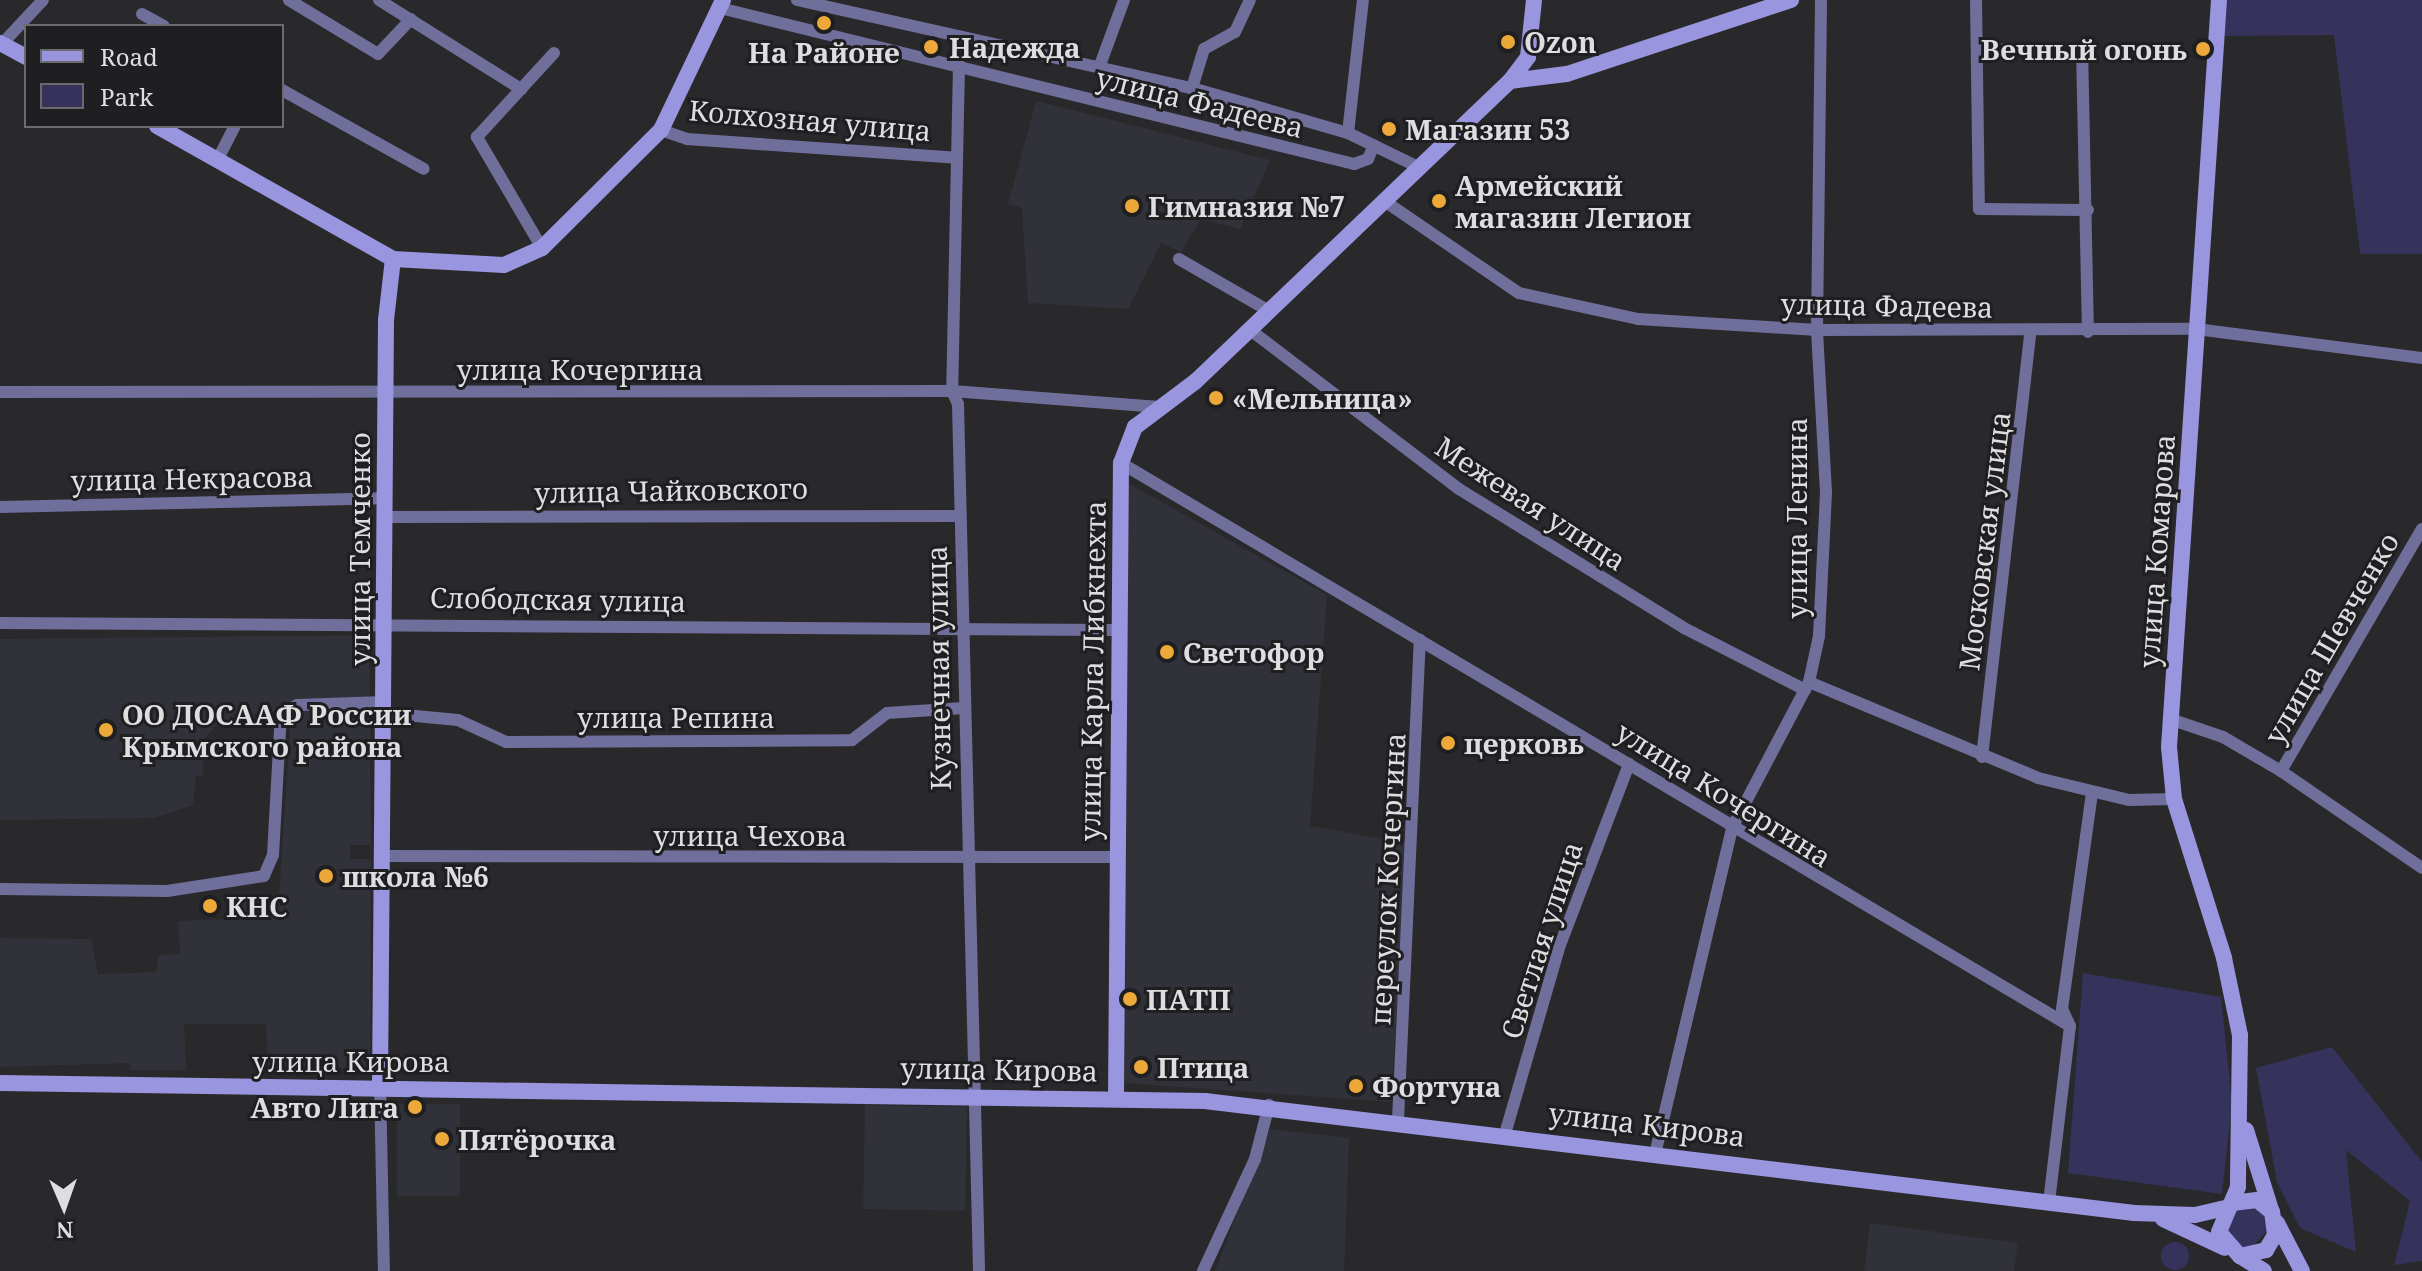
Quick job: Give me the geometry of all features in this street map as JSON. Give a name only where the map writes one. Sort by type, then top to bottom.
[{"type":"main road","name":"улица Карла Либкнехта","points":[[1116,1097],[1116,630],[1121,463],[1135,427],[1269,311],[1416,166],[1510,81],[1528,57],[1534,0]]},
{"type":"main road","points":[[1510,81],[1567,74],[1791,0]]},
{"type":"main road","name":"улица Комарова","points":[[2219,0],[2170,719],[2174,799],[2235,996],[2241,1096]]},
{"type":"main road","name":"Колхозная улица","points":[[161,128],[393,259],[481,267],[519,261],[542,248],[661,130],[721,4]]},
{"type":"main road","points":[[1,43],[24,56]]},
{"type":"main road","name":"улица Темченко","points":[[380,1085],[385,621],[383,517],[385,394],[393,259]]},
{"type":"main road","name":"улица Кирова","points":[[0,1083],[380,1085],[1116,1097],[1269,1105],[1656,1150],[2134,1213]]},
{"type":"main road","points":[[2234,1252],[2219,1232],[2229,1205],[2241,1096]]},
{"type":"main road","points":[[2241,1096],[2273,1215],[2302,1271]]},
{"type":"main road","points":[[2134,1213],[2195,1215],[2257,1200],[2273,1215]]},
{"type":"main road","points":[[2134,1213],[2234,1252],[2264,1271]]},
{"type":"main road","points":[[2234,1252],[2266,1250],[2273,1215]]},
{"type":"street","points":[[1,43],[43,0]]},
{"type":"street","points":[[289,0],[378,54],[411,19]]},
{"type":"street","points":[[379,0],[521,89]]},
{"type":"street","name":"улица Фадеева","points":[[797,0],[972,41],[1100,65],[1192,88],[1348,133],[1416,166]]},
{"type":"street","points":[[1100,65],[1124,0]]},
{"type":"street","points":[[1192,88],[1204,49],[1235,32],[1250,0]]},
{"type":"street","points":[[1348,133],[1363,0]]},
{"type":"street","name":"улица Ленина","points":[[1656,1150],[1732,828],[1807,686],[1824,577],[1817,330],[1821,0]]},
{"type":"street","points":[[1976,0],[1979,209],[2088,210]]},
{"type":"street","name":"улица Фадеева","points":[[721,4],[1354,164],[1368,159],[1374,145]]},
{"type":"street","points":[[142,14],[160,24]]},
{"type":"street","points":[[959,65],[972,41]]},
{"type":"street","points":[[1979,50],[2082,48],[2088,210],[2088,332]]},
{"type":"street","points":[[542,248],[477,137],[554,53]]},
{"type":"street","name":"Кузнечная улица","points":[[959,65],[952,391],[958,404],[965,860],[979,1271]]},
{"type":"street","points":[[284,91],[424,169]]},
{"type":"street","points":[[218,159],[234,128]]},
{"type":"street","name":"Колхозная улица","points":[[661,130],[687,139],[956,158]]},
{"type":"street","name":"улица Фадеева","points":[[1383,200],[1492,279],[1549,304],[1638,319],[1817,330],[2088,332],[2196,329],[2422,358]]},
{"type":"street","points":[[1179,259],[1269,311]]},
{"type":"street","name":"Межевая улица","points":[[1249,329],[1459,489],[1684,628],[1807,686],[1982,757],[2092,794],[2174,799]]},
{"type":"street","name":"Московская улица","points":[[1982,757],[2031,330]]},
{"type":"street","name":"улица Кочергина","points":[[0,392],[385,394],[952,391],[1159,407]]},
{"type":"street","name":"улица Кочергина","points":[[1121,463],[2070,1026]]},
{"type":"street","name":"улица Некрасова","points":[[0,507],[384,498]]},
{"type":"street","name":"улица Чайковского","points":[[383,517],[958,516]]},
{"type":"street","name":"улица Шевченко","points":[[2281,771],[2422,529]]},
{"type":"street","name":"Слободская улица","points":[[0,623],[385,621],[1116,630]]},
{"type":"street","name":"переулок Кочергина","points":[[1398,1120],[1420,640]]},
{"type":"street","name":"улица Репина","points":[[1,889],[167,891],[256,880],[273,855],[281,714],[297,705],[384,707],[458,720],[506,742],[852,740],[887,713],[964,708]]},
{"type":"street","points":[[2170,719],[2223,737],[2281,771],[2422,868]]},
{"type":"street","name":"Светлая улица","points":[[1505,1134],[1560,945],[1629,764]]},
{"type":"street","points":[[2049,1201],[2070,1026],[2062,1009],[2092,794]]},
{"type":"street","name":"улица Чехова","points":[[383,856],[965,860],[1116,857]]},
{"type":"street","name":"улица Темченко","points":[[380,1085],[384,1271]]},
{"type":"street","points":[[1203,1271],[1255,1159],[1269,1105]]},
{"type":"shaded area","name":"Гимназия №7","points":[[1036,101],[1270,160],[1240,229],[1201,219],[1181,252],[1161,243],[1128,309],[1028,303],[1022,208],[1008,204]]},
{"type":"shaded area","points":[[1128,483],[1327,595],[1310,826],[1407,843],[1391,1102],[1125,1083]]},
{"type":"shaded area","points":[[369,635],[371,845],[350,845],[350,859],[371,859],[370,1068],[268,1069],[266,1024],[184,1024],[186,1070],[130,1070],[130,1063],[0,1067],[0,938],[91,939],[98,974],[156,972],[159,955],[180,954],[178,921],[231,919],[230,894],[279,898],[291,715],[220,721],[203,740],[203,775],[196,776],[193,805],[154,818],[0,820],[0,639]]},
{"type":"shaded area","points":[[397,1104],[460,1104],[460,1196],[397,1196]]},
{"type":"shaded area","points":[[865,1105],[967,1107],[965,1211],[863,1209]]},
{"type":"shaded area","points":[[1270,1129],[1349,1138],[1344,1271],[1215,1271]]},
{"type":"shaded area","points":[[1870,1223],[2018,1243],[2014,1271],[1864,1271]]},
{"type":"green space","points":[[2224,0],[2422,0],[2422,254],[2360,254],[2334,35],[2224,36]]},
{"type":"green space","points":[[2083,973],[2221,997],[2232,1102],[2222,1194],[2068,1173]]},
{"type":"green space","points":[[2332,1047],[2422,1162],[2422,1261],[2394,1265],[2410,1201],[2346,1150],[2356,1252],[2300,1228],[2277,1182],[2256,1068]]},
{"type":"green space","points":[[2239,1206],[2261,1209],[2270,1228],[2249,1250],[2229,1241],[2227,1215]]},
{"type":"green space","points":[[2175,1242],[2185,1246],[2189,1256],[2185,1266],[2175,1270],[2165,1266],[2161,1256],[2165,1246]]},
{"type":"place","name":"На Районе","points":[[824,23]]},
{"type":"place","name":"Ozon","points":[[1508,42]]},
{"type":"place","name":"Надежда","points":[[931,47]]},
{"type":"place","name":"Вечный огонь","points":[[2203,49]]},
{"type":"place","name":"Магазин 53","points":[[1389,129]]},
{"type":"place","name":"Армейский магазин Легион","points":[[1439,201]]},
{"type":"place","name":"Гимназия №7","points":[[1132,206]]},
{"type":"place","name":"«Мельница»","points":[[1216,398]]},
{"type":"place","name":"Светофор","points":[[1167,652]]},
{"type":"place","name":"ОО ДОСААФ России Крымского района","points":[[106,730]]},
{"type":"place","name":"церковь","points":[[1448,743]]},
{"type":"place","name":"школа №6","points":[[326,876]]},
{"type":"place","name":"КНС","points":[[210,906]]},
{"type":"place","name":"ПАТП","points":[[1130,999]]},
{"type":"place","name":"Птица","points":[[1141,1067]]},
{"type":"place","name":"Фортуна","points":[[1356,1086]]},
{"type":"place","name":"Авто Лига","points":[[415,1107]]},
{"type":"place","name":"Пятёрочка","points":[[442,1139]]}]
